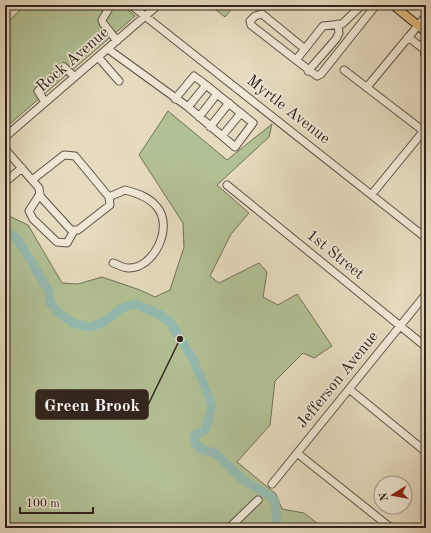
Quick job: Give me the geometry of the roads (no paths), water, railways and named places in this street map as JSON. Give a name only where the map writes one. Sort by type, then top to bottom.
[{"type":"main road","points":[[393,5],[426,32]]},
{"type":"street","points":[[102,5],[108,10],[102,20],[117,41]]},
{"type":"street","name":"Myrtle Avenue","points":[[131,5],[426,238]]},
{"type":"street","name":"Rock Avenue","points":[[5,137],[146,17],[158,5]]},
{"type":"street","points":[[296,60],[323,26],[342,24],[362,5]]},
{"type":"street","points":[[305,49],[262,14],[255,16],[250,21],[251,24],[308,71],[317,76],[321,74],[376,5]]},
{"type":"street","points":[[367,87],[426,16]]},
{"type":"street","points":[[308,71],[339,33],[355,17],[365,18]]},
{"type":"street","points":[[338,24],[339,33]]},
{"type":"street","points":[[107,27],[124,35]]},
{"type":"street","points":[[408,37],[424,50],[426,40]]},
{"type":"street","points":[[108,49],[176,99],[188,107],[235,147],[253,123],[194,76],[176,99]]},
{"type":"street","points":[[98,57],[119,81]]},
{"type":"street","points":[[45,102],[38,91],[64,66],[75,77]]},
{"type":"street","points":[[344,70],[425,131],[372,194]]},
{"type":"street","points":[[188,107],[206,85]]},
{"type":"street","points":[[199,117],[217,94]]},
{"type":"street","points":[[210,127],[229,103]]},
{"type":"street","points":[[222,136],[241,113]]},
{"type":"street","points":[[5,149],[39,188],[40,194],[71,230],[74,231]]},
{"type":"street","points":[[32,180],[64,155],[75,156],[109,197],[110,205],[78,230],[74,231],[67,243],[57,242],[33,220],[29,211],[40,194]]},
{"type":"street","points":[[5,182],[22,168]]},
{"type":"street","name":"1st Street","points":[[226,185],[426,347]]},
{"type":"street","points":[[109,197],[125,190],[142,195],[158,208],[164,225],[161,242],[154,254],[143,264],[127,268],[113,263]]},
{"type":"street","name":"Jefferson Avenue","points":[[272,484],[426,294]]},
{"type":"street","points":[[349,390],[426,452]]},
{"type":"street","points":[[297,453],[391,528]]},
{"type":"street","points":[[229,528],[258,500]]},
{"type":"waterway","points":[[5,231],[17,239],[26,253],[48,290],[50,303],[60,314],[73,323],[90,327],[104,322],[122,308],[135,304],[159,314],[170,322],[193,359],[212,407],[205,430],[194,435],[196,444],[202,450],[215,453],[242,479],[275,501],[278,528]]},
{"type":"place","name":"Green Brook","points":[[180,339]]}]
